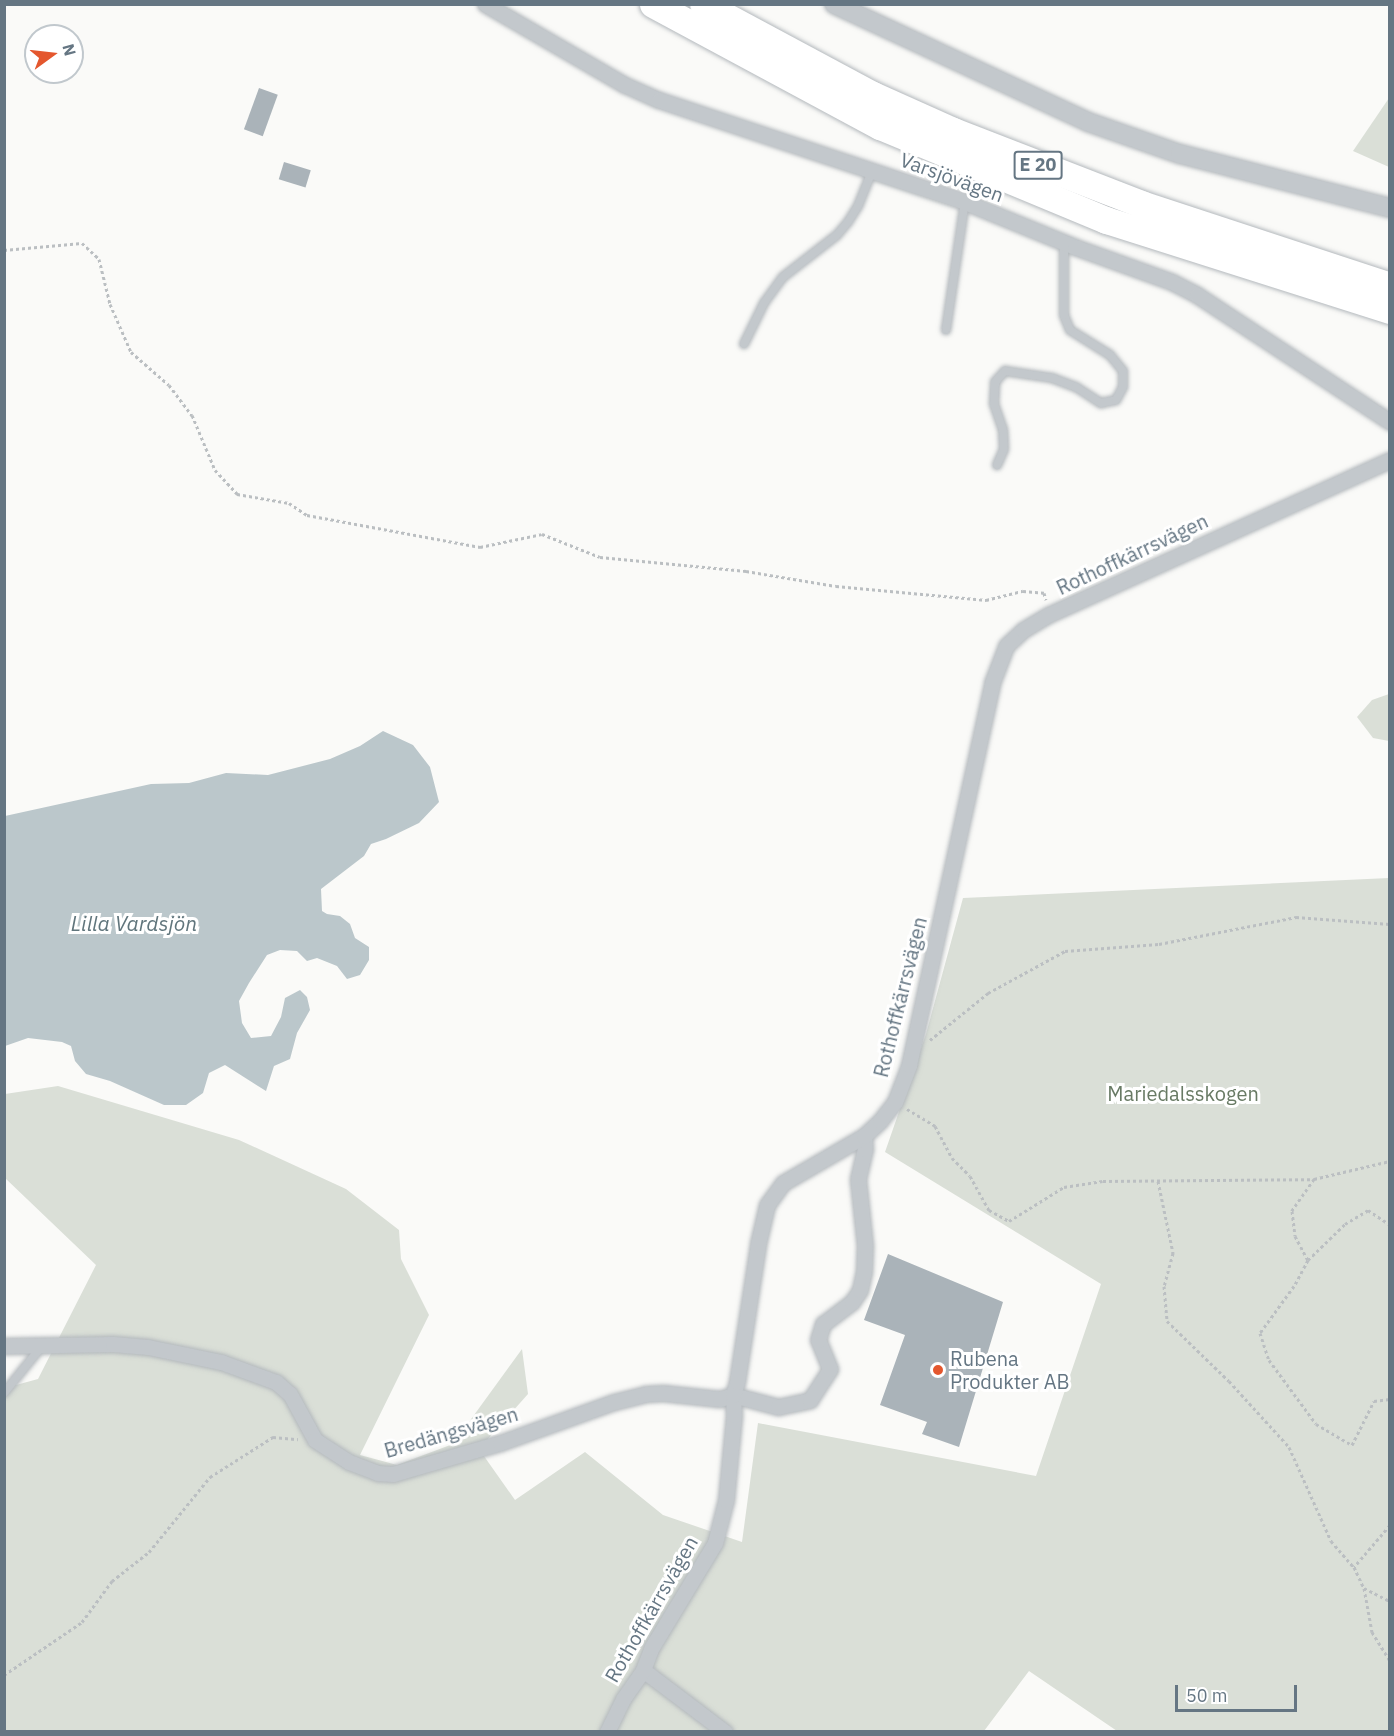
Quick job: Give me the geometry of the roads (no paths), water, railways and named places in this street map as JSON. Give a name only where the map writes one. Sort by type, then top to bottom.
[{"type":"highway","name":"E 20","points":[[654,4],[891,131],[1107,220],[1389,310]]},
{"type":"highway","name":"E 20","points":[[703,4],[873,95],[953,131],[1141,204],[1389,286]]},
{"type":"street","name":"Varsjövägen","points":[[485,4],[625,85],[659,100],[965,202],[1064,243],[1172,282],[1197,295],[1389,422]]},
{"type":"street","points":[[834,4],[1088,122],[1180,154],[1389,208]]},
{"type":"street","name":"Rothoffkärrsvägen","points":[[607,1731],[623,1699],[643,1670],[652,1647],[715,1543],[726,1500],[734,1415],[733,1395],[767,1205],[783,1183],[864,1136],[895,1102],[909,1065],[999,662],[1014,636],[1048,615],[1389,460]]},
{"type":"street","name":"Bredängsvägen","points":[[4,1346],[148,1347],[221,1362],[276,1382],[290,1394],[315,1440],[349,1462],[378,1473],[393,1474],[500,1443],[614,1401],[663,1393],[720,1399],[733,1395],[778,1407],[810,1400],[830,1369],[818,1340],[824,1324],[852,1302],[860,1290],[864,1271],[865,1246],[858,1179],[865,1149],[864,1136]]},
{"type":"street","points":[[643,1670],[725,1731]]},
{"type":"lane","points":[[744,344],[764,303],[783,277],[837,235],[848,222],[858,206],[872,171]]},
{"type":"lane","points":[[946,330],[965,202]]},
{"type":"lane","points":[[997,465],[1004,449],[1003,430],[994,404],[995,382],[1005,371],[1052,378],[1076,387],[1101,403],[1116,400],[1123,387],[1123,371],[1110,355],[1070,330],[1064,315],[1064,243]]},
{"type":"lane","points":[[4,1393],[43,1345]]},
{"type":"water","name":"Lilla Vardsjön","points":[[383,731],[413,745],[430,767],[439,802],[419,823],[371,844],[364,856],[321,889],[322,911],[340,916],[350,924],[355,938],[369,947],[369,960],[360,975],[347,979],[337,966],[317,958],[307,961],[297,951],[280,950],[267,955],[249,983],[239,1001],[242,1023],[251,1038],[271,1036],[281,1017],[285,998],[300,990],[307,997],[310,1010],[297,1033],[290,1059],[274,1066],[266,1091],[225,1065],[209,1073],[203,1093],[186,1105],[164,1105],[110,1081],[86,1074],[75,1061],[71,1046],[62,1042],[28,1038],[5,1046],[5,816],[151,784],[189,783],[226,773],[268,775],[330,759],[360,746]]},
{"type":"place","name":"Rubena Produkter AB","points":[[938,1370]]},
{"type":"park label","name":"Mariedalsskogen","points":[[1183,1093]]}]
